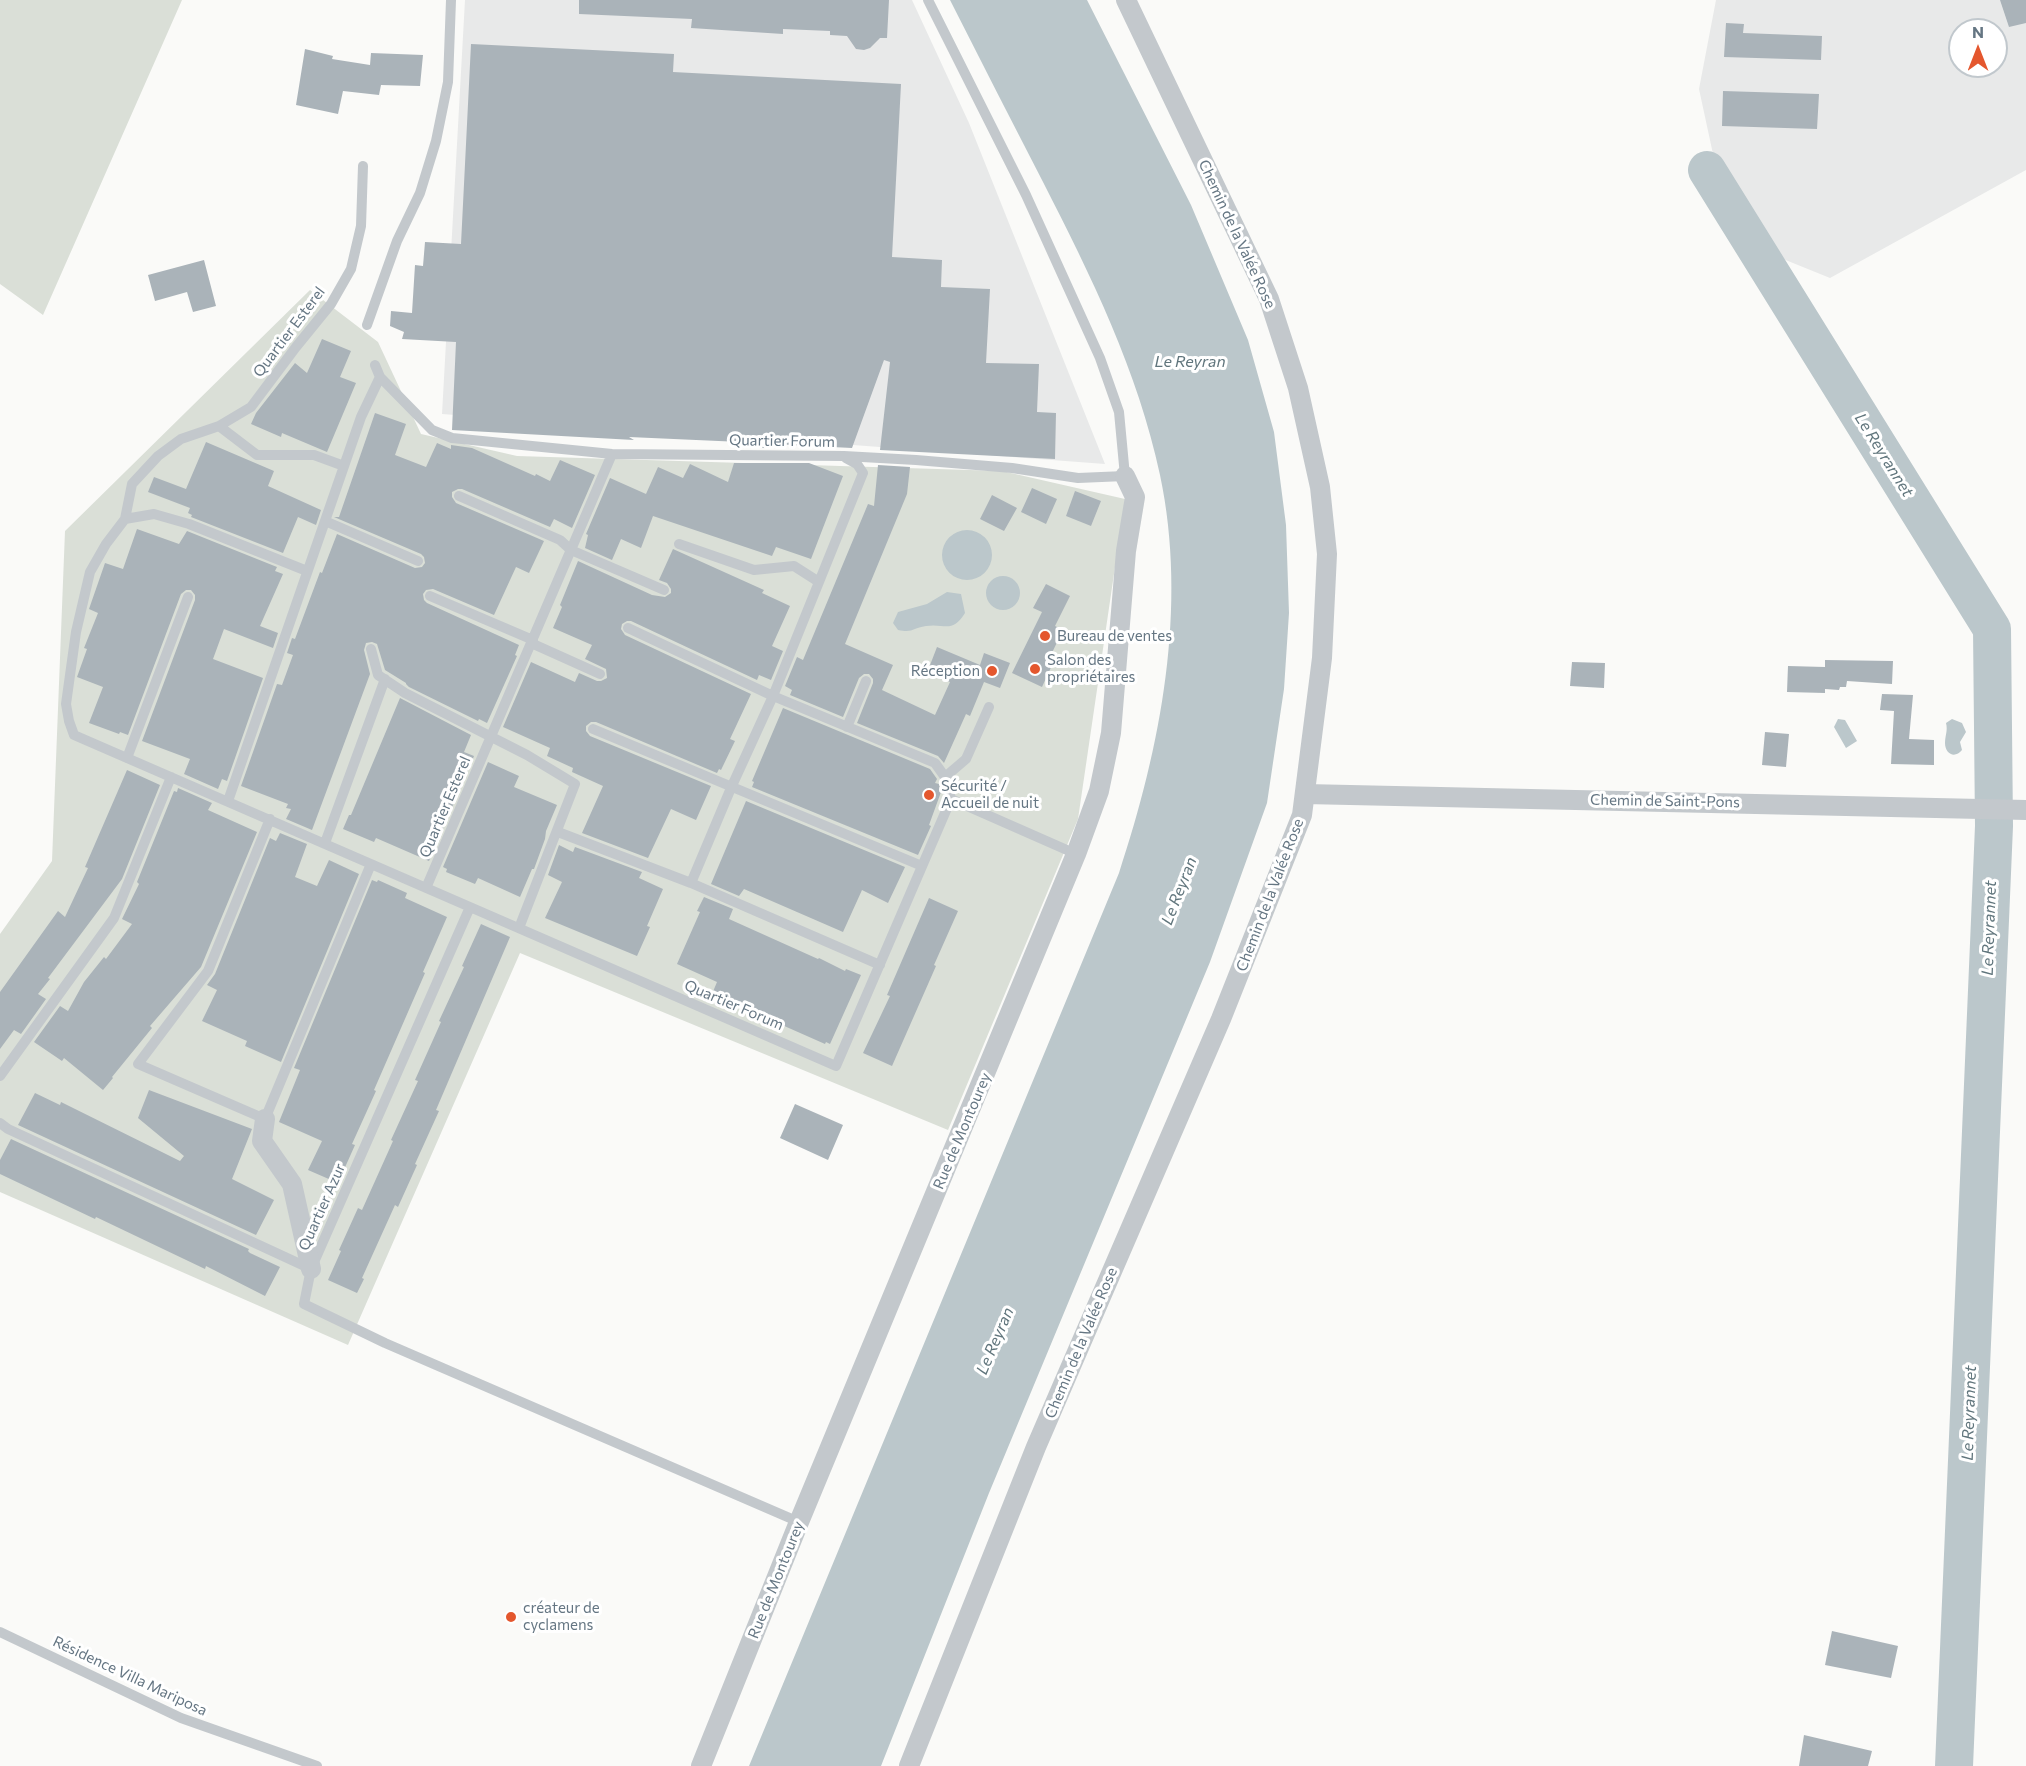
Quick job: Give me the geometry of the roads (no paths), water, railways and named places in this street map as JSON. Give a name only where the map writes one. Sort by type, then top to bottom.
[{"type":"street","name":"Chemin de la Valée Rose","points":[[909,1766],[1036,1447],[1221,1019],[1302,815],[1322,658],[1327,554],[1320,487],[1298,388],[1269,299],[1164,75],[1126,0]]},
{"type":"street","name":"Rue de Montourey","points":[[701,1766],[799,1522],[1076,854],[1099,791],[1111,733],[1126,551],[1136,497],[1125,476]]},
{"type":"street","name":"Chemin de Saint-Pons","points":[[1305,794],[2026,810]]},
{"type":"street","points":[[265,1119],[262,1141],[292,1184],[311,1269]]},
{"type":"lane","points":[[367,326],[397,241],[420,193],[436,141],[448,82],[451,0]]},
{"type":"lane","points":[[844,456],[1002,467],[1078,478],[1125,476],[1119,412],[1100,358],[1026,195],[928,0]]},
{"type":"lane","name":"Quartier Esterel","points":[[363,166],[361,226],[351,268],[332,304],[251,407],[219,426],[181,440],[158,456],[132,484],[125,519],[106,544],[90,572],[76,632],[66,704],[69,721],[74,735],[519,928]]},
{"type":"lane","points":[[375,365],[380,376],[432,430],[452,438],[612,454]]},
{"type":"lane","points":[[228,801],[361,417],[380,376]]},
{"type":"lane","points":[[219,426],[257,455],[314,455],[344,466]]},
{"type":"lane","name":"Quartier Esterel","points":[[426,888],[612,454]]},
{"type":"lane","name":"Quartier Forum","points":[[612,454],[844,456],[856,464],[863,474],[773,696],[691,883]]},
{"type":"lane","points":[[459,496],[560,540],[571,550],[664,590]]},
{"type":"lane","points":[[125,519],[154,514],[189,524],[307,572]]},
{"type":"lane","points":[[325,521],[418,561]]},
{"type":"lane","points":[[679,544],[754,570],[794,566],[819,582]]},
{"type":"lane","points":[[430,596],[600,674]]},
{"type":"lane","points":[[127,758],[188,597]]},
{"type":"lane","points":[[628,628],[773,696],[935,763],[945,777],[951,799],[1076,854]]},
{"type":"lane","points":[[371,649],[378,675],[405,693],[527,755],[575,784],[519,928]]},
{"type":"lane","points":[[325,843],[385,679]]},
{"type":"lane","points":[[847,727],[866,681]]},
{"type":"lane","points":[[945,777],[966,759],[989,707]]},
{"type":"lane","points":[[593,729],[922,866]]},
{"type":"lane","points":[[0,1076],[114,918],[171,777]]},
{"type":"lane","name":"Quartier Forum","points":[[519,928],[836,1066],[951,799]]},
{"type":"lane","points":[[270,819],[208,971],[138,1064],[265,1119],[371,864]]},
{"type":"lane","points":[[558,832],[691,883],[880,965]]},
{"type":"lane","name":"Quartier Azur","points":[[0,1123],[8,1129],[311,1269],[470,907]]},
{"type":"lane","points":[[311,1269],[304,1304],[385,1343],[799,1522]]},
{"type":"lane","name":"Résidence Villa Mariposa","points":[[0,1632],[181,1718],[317,1766]]},
{"type":"water","name":"Le Reyran","points":[[950,0],[1087,0],[1191,205],[1248,340],[1274,432],[1286,525],[1289,613],[1284,689],[1267,803],[1210,962],[989,1493],[881,1766],[749,1766],[1119,873],[1147,776],[1166,676],[1171,575],[1168,525],[1151,436],[1126,361],[1095,289]]},
{"type":"water","points":[[962,530],[972,530],[985,537],[992,550],[992,560],[985,573],[972,580],[962,580],[953,576],[946,569],[942,560],[942,550],[946,541],[953,534]]},
{"type":"water","points":[[1003,576],[1015,581],[1020,593],[1015,605],[1003,610],[991,605],[986,593],[991,581]]},
{"type":"water","points":[[947,592],[961,594],[965,613],[952,626],[933,625],[907,631],[898,630],[893,623],[898,612],[927,604]]},
{"type":"water","points":[[1838,719],[1845,720],[1857,741],[1846,748],[1834,727]]},
{"type":"water","points":[[1952,719],[1962,723],[1966,732],[1960,742],[1962,750],[1954,755],[1945,747],[1946,723]]},
{"type":"waterway","name":"Le Reyrannet","points":[[1707,170],[1992,629],[1994,826],[1954,1766]]},
{"type":"place","name":"Bureau de ventes","points":[[1045,636]]},
{"type":"place","name":"Salon des propriétaires","points":[[1035,669]]},
{"type":"place","name":"Réception","points":[[992,671]]},
{"type":"place","name":"Sécurité / Accueil de nuit","points":[[929,795]]},
{"type":"place","name":"créateur de cyclamens","points":[[511,1617]]}]
